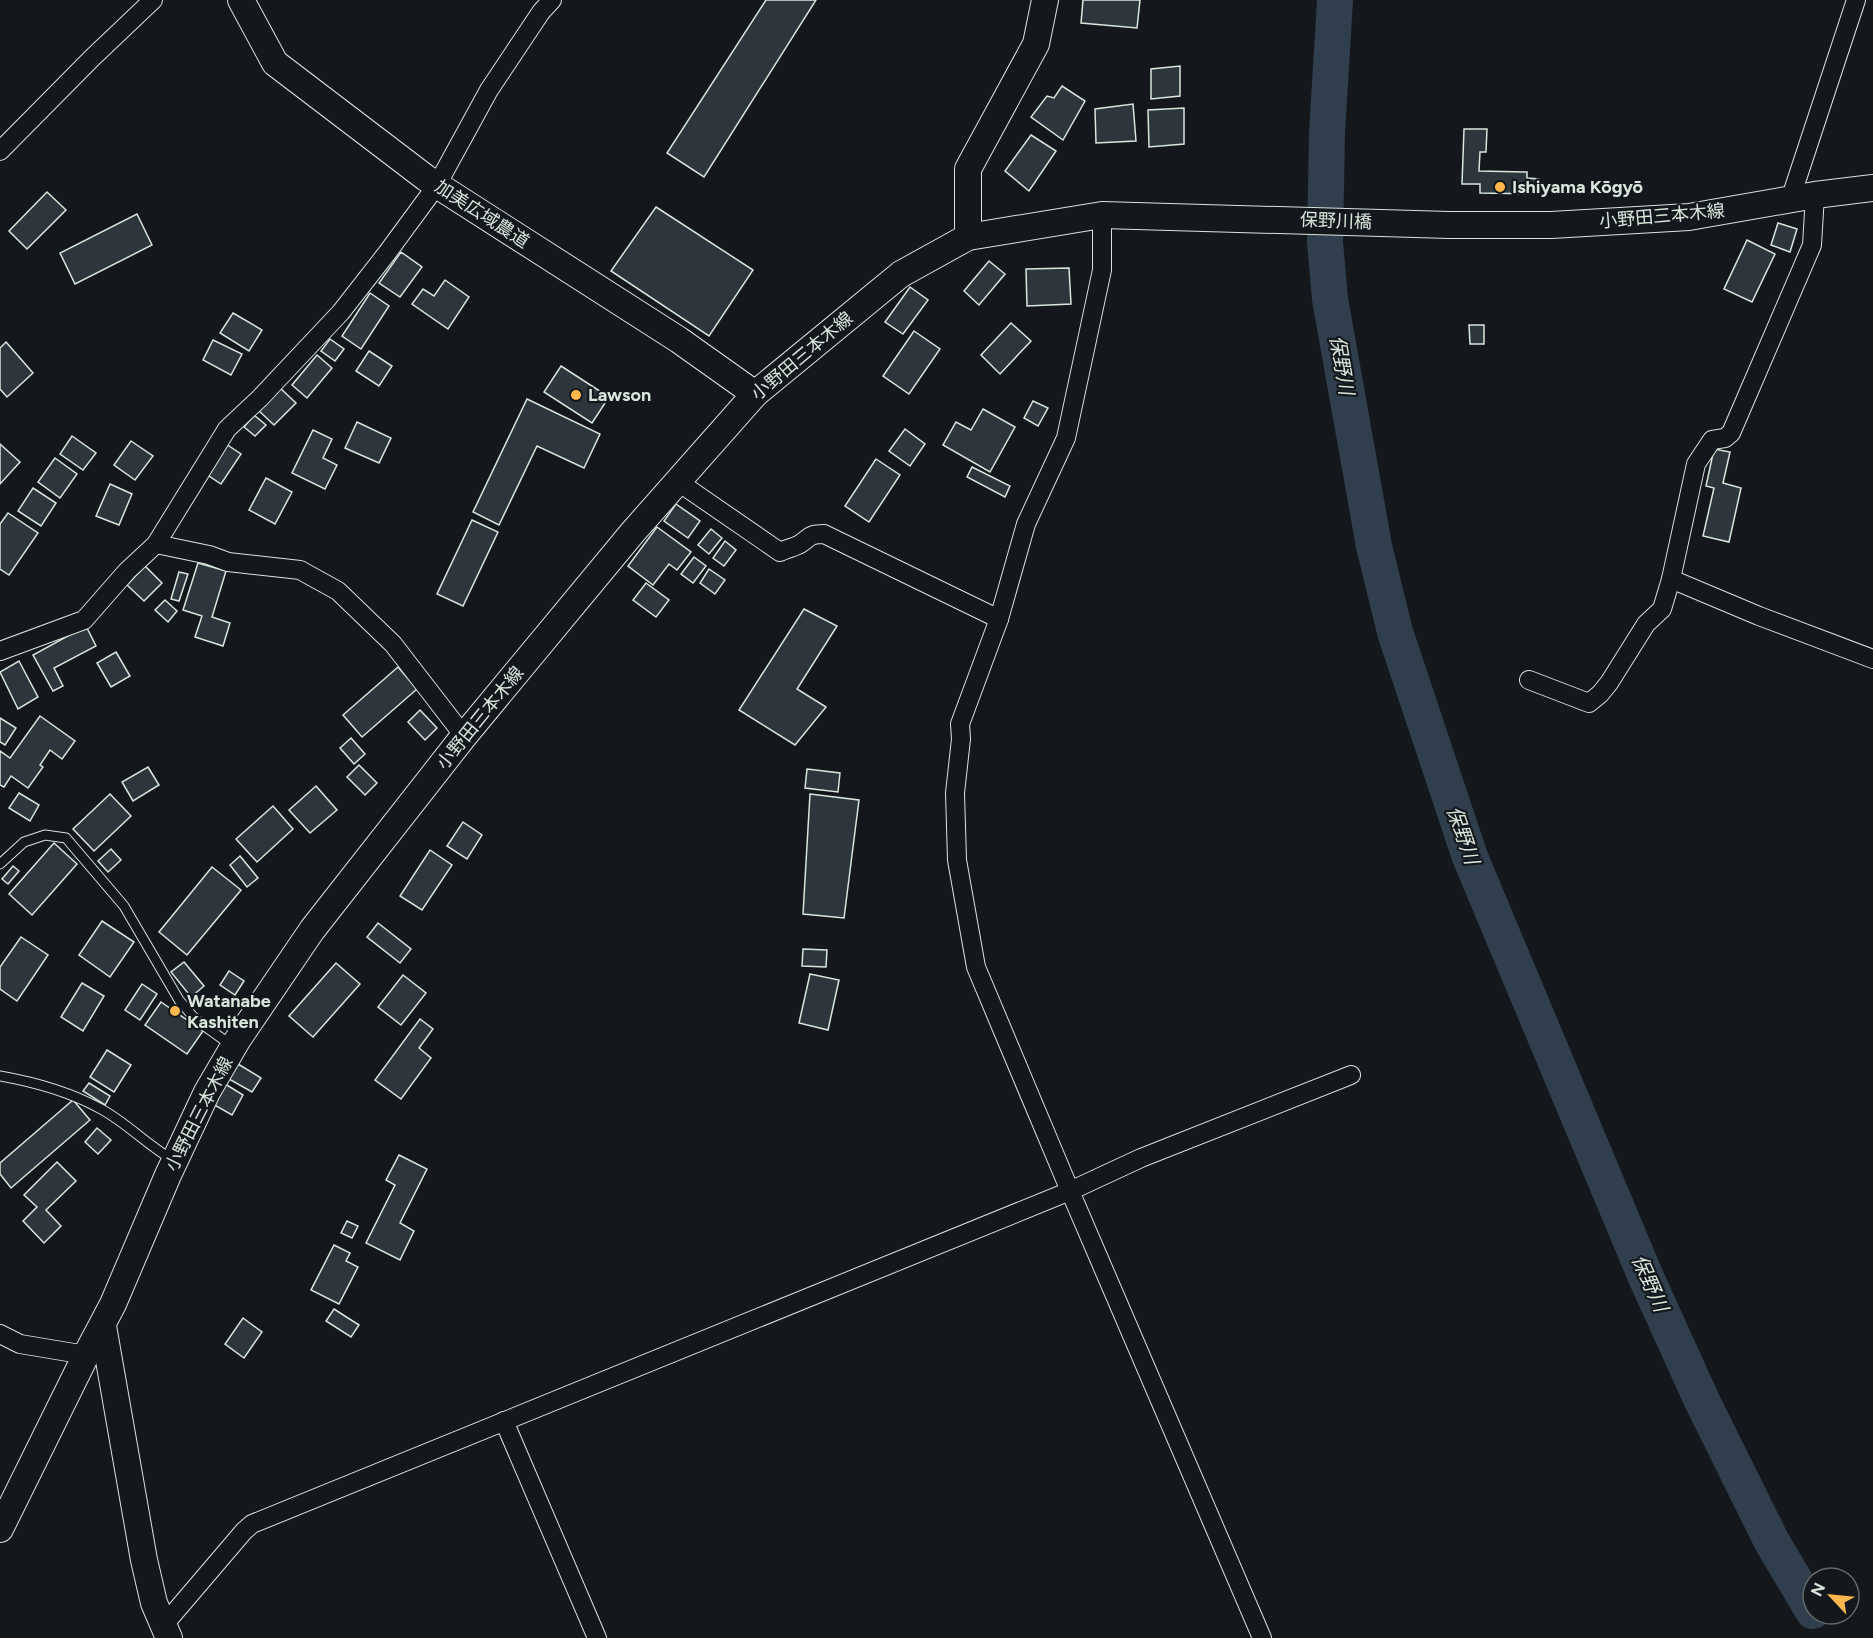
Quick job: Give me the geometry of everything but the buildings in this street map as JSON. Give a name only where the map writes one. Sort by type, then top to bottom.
[{"type":"main road","name":"加美広域農道","points":[[240,0],[275,63],[437,185],[679,340],[755,394]]},
{"type":"main road","points":[[968,237],[968,169],[1036,44],[1045,0]]},
{"type":"main road","name":"小野田三本木線","points":[[1449,225],[1551,225],[1689,217],[1815,195],[1873,188]]},
{"type":"main road","name":"小野田三本木線","points":[[0,1529],[86,1355],[103,1326],[207,1092],[233,1047],[312,930],[464,736],[677,481],[755,394],[901,274],[968,237],[1102,214],[1222,217]]},
{"type":"main road","name":"保野川橋","points":[[1222,217],[1449,225]]},
{"type":"main road","points":[[103,1326],[144,1560],[154,1603],[166,1632]]},
{"type":"street","points":[[0,151],[153,0]]},
{"type":"street","points":[[2,644],[84,620],[156,544],[227,429],[260,398],[341,312],[437,185],[489,90],[541,12],[552,0]]},
{"type":"street","points":[[1790,200],[1856,0]]},
{"type":"street","points":[[1529,680],[1589,703],[1610,683],[1646,624],[1662,609],[1671,579],[1696,464],[1712,440],[1725,438],[1731,433],[1812,245],[1815,195]]},
{"type":"street","points":[[1102,214],[1102,270],[1066,438],[1026,524],[999,619],[960,724],[961,739],[955,794],[957,860],[976,968],[1262,1638]]},
{"type":"street","points":[[677,481],[780,552],[799,545],[808,536],[824,534],[999,619]]},
{"type":"street","points":[[156,544],[209,555],[228,562],[300,570],[338,591],[393,644],[464,736]]},
{"type":"street","points":[[1671,579],[1759,616],[1873,659]]},
{"type":"street","points":[[166,1632],[244,1531],[252,1524],[1070,1191],[1141,1158],[1351,1075]]},
{"type":"street","points":[[0,1334],[20,1344],[86,1355]]},
{"type":"street","points":[[504,1421],[597,1638]]},
{"type":"lane","points":[[0,864],[24,842],[45,835],[66,838],[124,906],[179,1000],[195,1019],[233,1047]]},
{"type":"lane","points":[[0,1076],[26,1080],[54,1089],[102,1109],[153,1149],[175,1161]]},
{"type":"waterway","name":"保野川","points":[[1335,0],[1327,133],[1325,242],[1330,299],[1374,546],[1395,632],[1470,857],[1645,1275],[1703,1403],[1772,1542],[1801,1591]]},
{"type":"place","name":"Ishiyama Kōgyō","points":[[1500,187]]},
{"type":"place","name":"Lawson","points":[[576,395]]},
{"type":"place","name":"Watanabe Kashiten","points":[[175,1011]]}]
